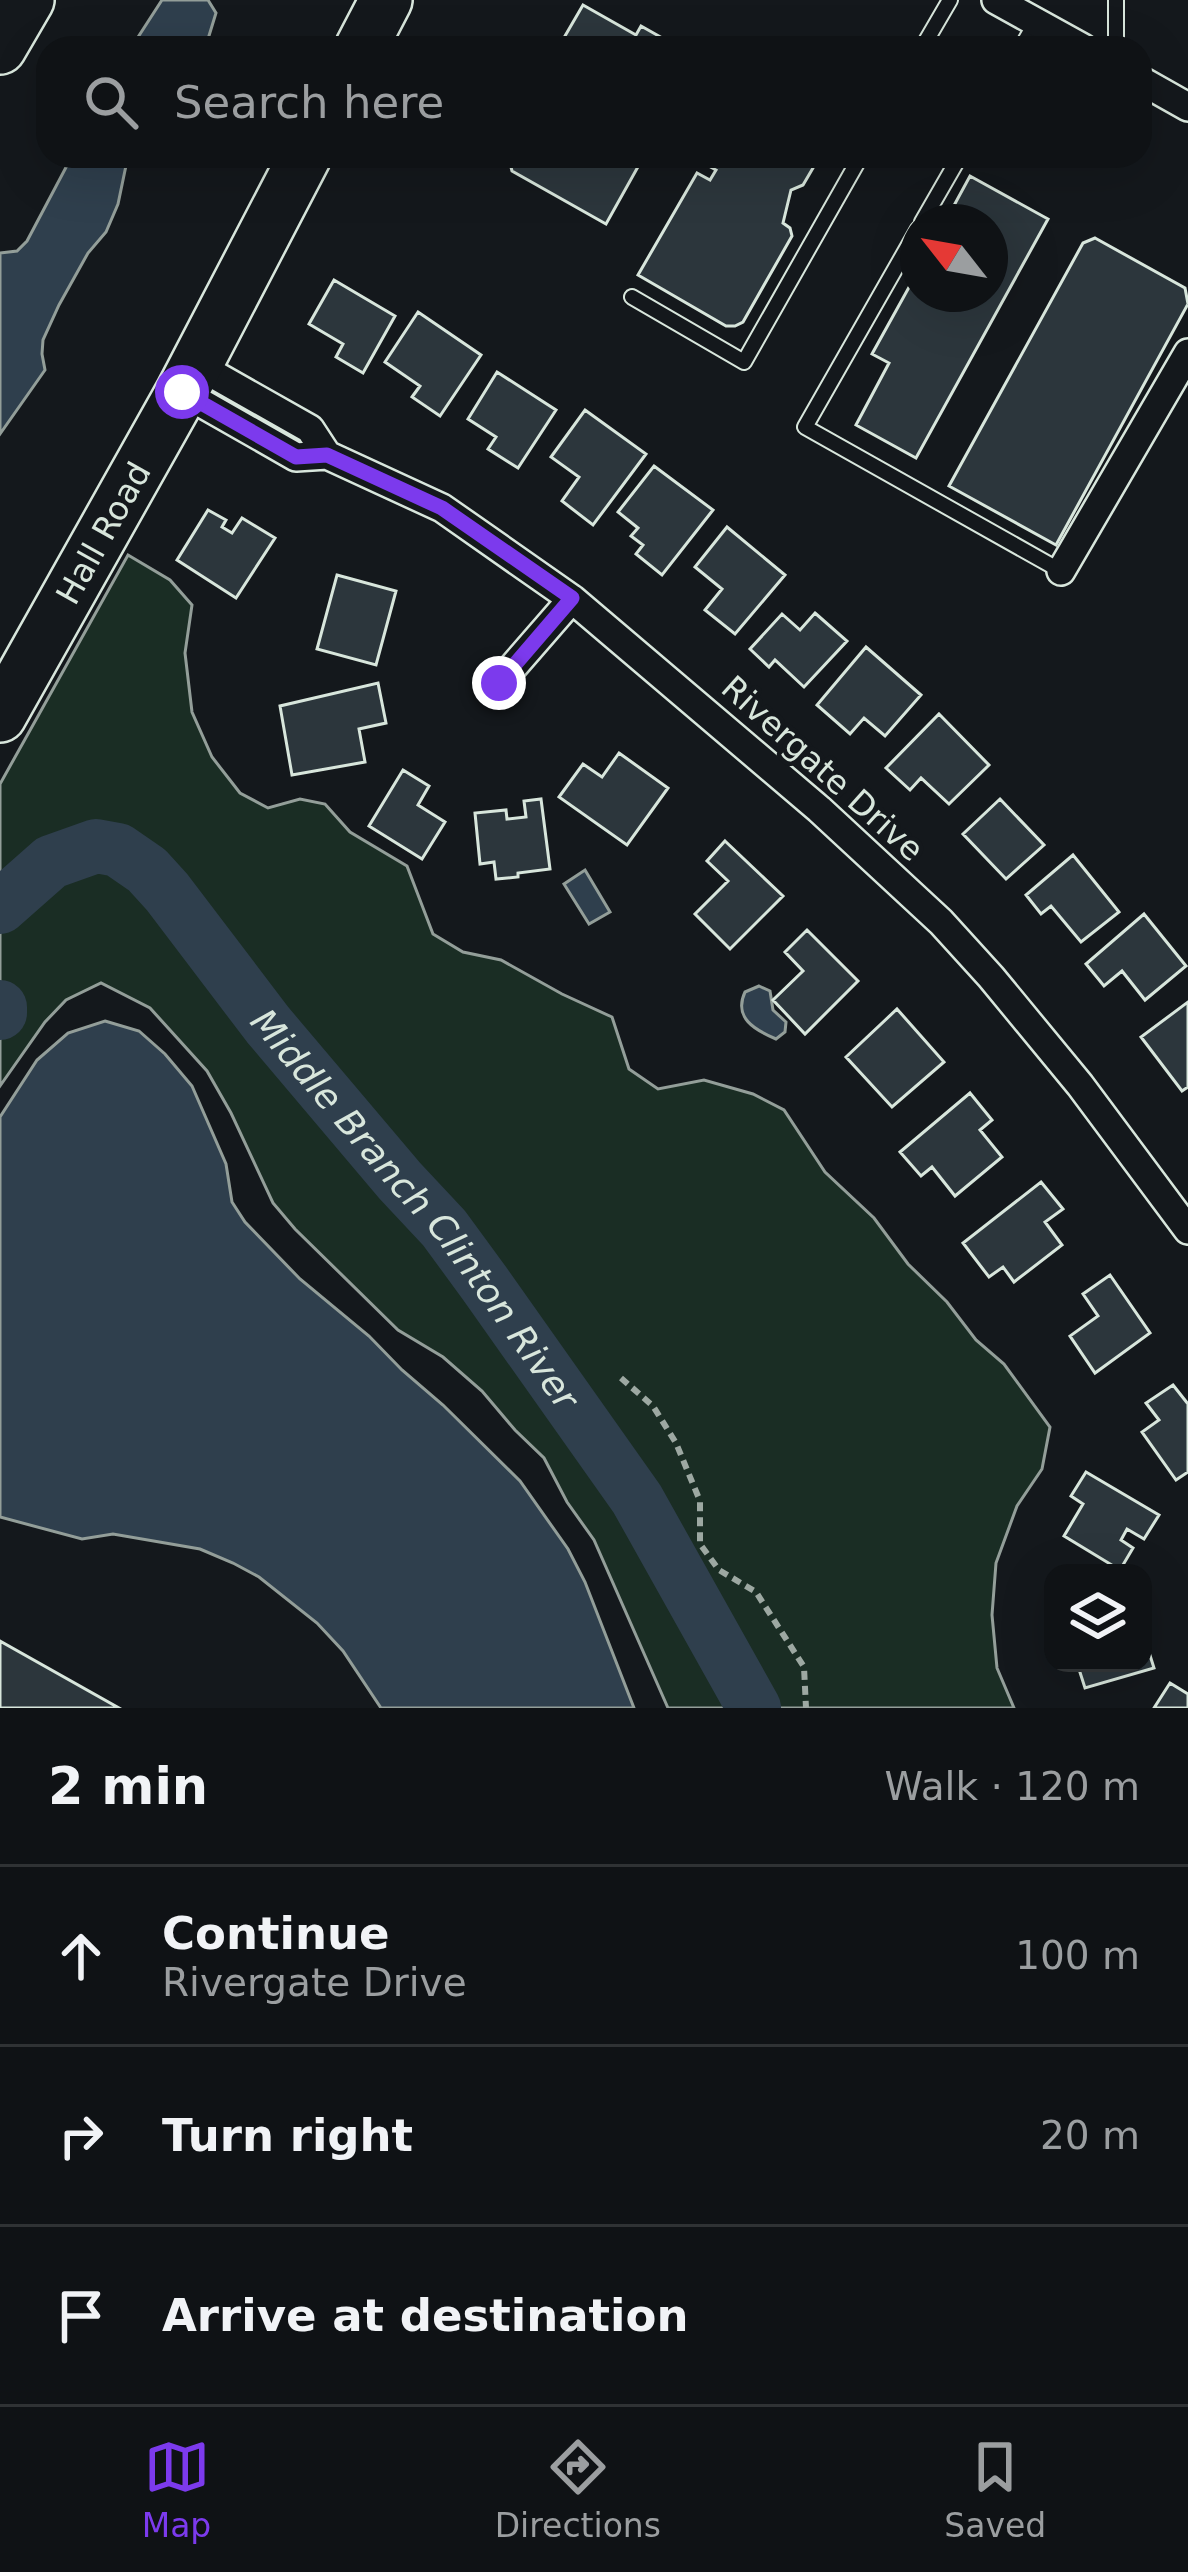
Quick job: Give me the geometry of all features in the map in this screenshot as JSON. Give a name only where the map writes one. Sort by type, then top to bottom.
[{"type":"highway","points":[[0,48],[28,0]]},
{"type":"highway","points":[[367,36],[386,0]]},
{"type":"highway","name":"Hall Road","points":[[0,716],[189,379],[299,168]]},
{"type":"street","points":[[996,0],[1061,36]]},
{"type":"street","points":[[1152,87],[1188,107]]},
{"type":"street","points":[[1061,571],[1188,353]]},
{"type":"street","name":"Rivergate Drive","points":[[189,379],[296,457],[327,455],[442,508],[572,598],[820,808],[991,976],[1080,1084],[1188,1230]]},
{"type":"street","points":[[499,683],[572,598]]},
{"type":"lane","points":[[929,36],[950,0]]},
{"type":"lane","points":[[1116,0],[1116,36]]},
{"type":"lane","points":[[1028,36],[1036,22]]},
{"type":"lane","points":[[632,297],[744,362],[854,168]]},
{"type":"lane","points":[[932,204],[953,168]]},
{"type":"lane","points":[[900,260],[805,427],[1061,571]]},
{"type":"path","points":[[621,1378],[653,1406],[676,1443],[700,1501],[700,1544],[719,1570],[756,1592],[804,1667],[806,1708]]},
{"type":"green space","points":[[128,555],[170,580],[192,605],[185,653],[192,712],[212,757],[240,793],[268,808],[300,799],[325,804],[350,832],[407,866],[433,934],[463,952],[501,960],[612,1017],[629,1069],[658,1089],[704,1080],[753,1094],[784,1110],[825,1172],[874,1218],[908,1264],[1004,1364],[1050,1427],[1042,1469],[1017,1506],[996,1563],[992,1615],[997,1668],[1014,1708],[668,1708],[594,1540],[544,1458],[482,1391],[443,1357],[398,1330],[295,1229],[273,1203],[207,1071],[150,1008],[101,983],[66,1000],[0,1086],[0,784]]},
{"type":"water","points":[[162,0],[208,0],[216,13],[209,36],[139,36]]},
{"type":"water","points":[[66,168],[126,168],[106,232],[88,253],[43,340],[45,370],[0,434],[0,253],[17,251]]},
{"type":"water","points":[[585,870],[610,912],[589,924],[564,884]]},
{"type":"water","points":[[759,986],[770,991],[773,1010],[786,1022],[785,1032],[776,1039],[744,1016],[745,992]]},
{"type":"water","points":[[105,1021],[139,1031],[192,1086],[226,1164],[232,1202],[245,1222],[300,1279],[369,1336],[520,1481],[585,1582],[634,1708],[381,1708],[343,1651],[317,1623],[259,1577],[233,1563],[200,1549],[113,1534],[82,1539],[0,1517],[0,1117],[37,1060],[68,1033]]},
{"type":"building","points":[[583,5],[636,35],[641,26],[659,36],[565,36]]},
{"type":"building","points":[[511,168],[637,168],[606,224]]},
{"type":"building","points":[[712,168],[813,168],[803,185],[791,190],[783,223],[792,236],[743,322],[735,326],[726,326],[638,275],[697,173],[710,180],[716,170]]},
{"type":"building","points":[[970,176],[1048,219],[1008,291],[1008,204],[955,204]]},
{"type":"building","points":[[1095,238],[1185,288],[1188,304],[1056,545],[949,486],[1083,243]]},
{"type":"building","points":[[334,280],[395,316],[363,373],[336,357],[343,344],[309,324]]},
{"type":"building","points":[[900,303],[900,312],[997,312],[916,458],[856,425],[889,363],[872,354]]},
{"type":"building","points":[[418,312],[481,355],[440,416],[412,397],[420,386],[385,362]]},
{"type":"building","points":[[497,372],[556,410],[518,468],[488,449],[496,437],[468,419]]},
{"type":"building","points":[[585,410],[646,454],[593,525],[562,501],[579,477],[551,457]]},
{"type":"building","points":[[654,466],[713,510],[662,575],[636,554],[643,545],[631,536],[638,528],[618,512]]},
{"type":"building","points":[[208,510],[226,520],[222,527],[232,533],[242,518],[275,538],[236,598],[177,560]]},
{"type":"building","points":[[727,527],[785,575],[735,634],[705,610],[722,589],[695,567]]},
{"type":"building","points":[[337,575],[396,591],[376,665],[317,649]]},
{"type":"building","points":[[815,613],[847,641],[804,687],[775,660],[769,667],[750,649],[782,614],[800,630]]},
{"type":"building","points":[[866,647],[921,695],[885,736],[864,718],[850,734],[817,705]]},
{"type":"building","points":[[378,683],[386,723],[359,729],[365,762],[292,775],[280,706]]},
{"type":"building","points":[[939,714],[989,765],[949,804],[921,778],[910,790],[886,768]]},
{"type":"building","points":[[619,753],[668,788],[627,845],[559,797],[583,764],[602,777]]},
{"type":"building","points":[[403,770],[429,786],[418,805],[445,822],[422,859],[369,826]]},
{"type":"building","points":[[541,799],[550,869],[496,879],[494,862],[480,864],[475,813],[506,810],[507,819],[526,817],[524,801]]},
{"type":"building","points":[[1000,799],[1044,845],[1006,879],[963,834]]},
{"type":"building","points":[[725,841],[783,896],[730,949],[695,914],[728,881],[707,861]]},
{"type":"building","points":[[1073,855],[1119,912],[1081,942],[1051,906],[1041,914],[1026,895]]},
{"type":"building","points":[[1144,914],[1186,966],[1145,1000],[1122,971],[1104,986],[1086,964]]},
{"type":"building","points":[[807,930],[858,981],[805,1034],[773,1000],[803,971],[785,952]]},
{"type":"building","points":[[1188,1002],[1188,1087],[1182,1091],[1141,1037]]},
{"type":"building","points":[[897,1009],[944,1062],[892,1107],[846,1057]]},
{"type":"building","points":[[970,1093],[992,1120],[980,1130],[1002,1157],[955,1196],[932,1167],[921,1176],[900,1152]]},
{"type":"building","points":[[1041,1182],[1063,1209],[1045,1222],[1062,1245],[1014,1282],[1003,1267],[989,1277],[963,1243]]},
{"type":"building","points":[[1110,1275],[1150,1333],[1095,1373],[1070,1336],[1098,1316],[1083,1294]]},
{"type":"building","points":[[1173,1385],[1188,1404],[1188,1472],[1176,1480],[1142,1432],[1159,1420],[1146,1403]]},
{"type":"building","points":[[1086,1472],[1159,1515],[1144,1539],[1127,1529],[1121,1540],[1133,1548],[1124,1564],[1110,1564],[1064,1536],[1083,1504],[1071,1496]]},
{"type":"building","points":[[0,1641],[119,1708],[0,1708]]},
{"type":"building","points":[[1080,1672],[1140,1672],[1085,1688]]},
{"type":"building","points":[[1170,1683],[1188,1694],[1188,1708],[1154,1708]]},
{"type":"waterway","name":"Middle Branch Clinton River","points":[[0,907],[51,862],[96,846],[118,850],[147,870],[268,1025],[444,1228],[485,1284],[637,1499],[754,1708]]},
{"type":"waterway","name":"Middle Branch Clinton River","points":[[0,1007],[0,1013]]},
{"type":"route","points":[[182,392],[296,457],[327,455],[442,508],[572,598],[499,683]]}]
